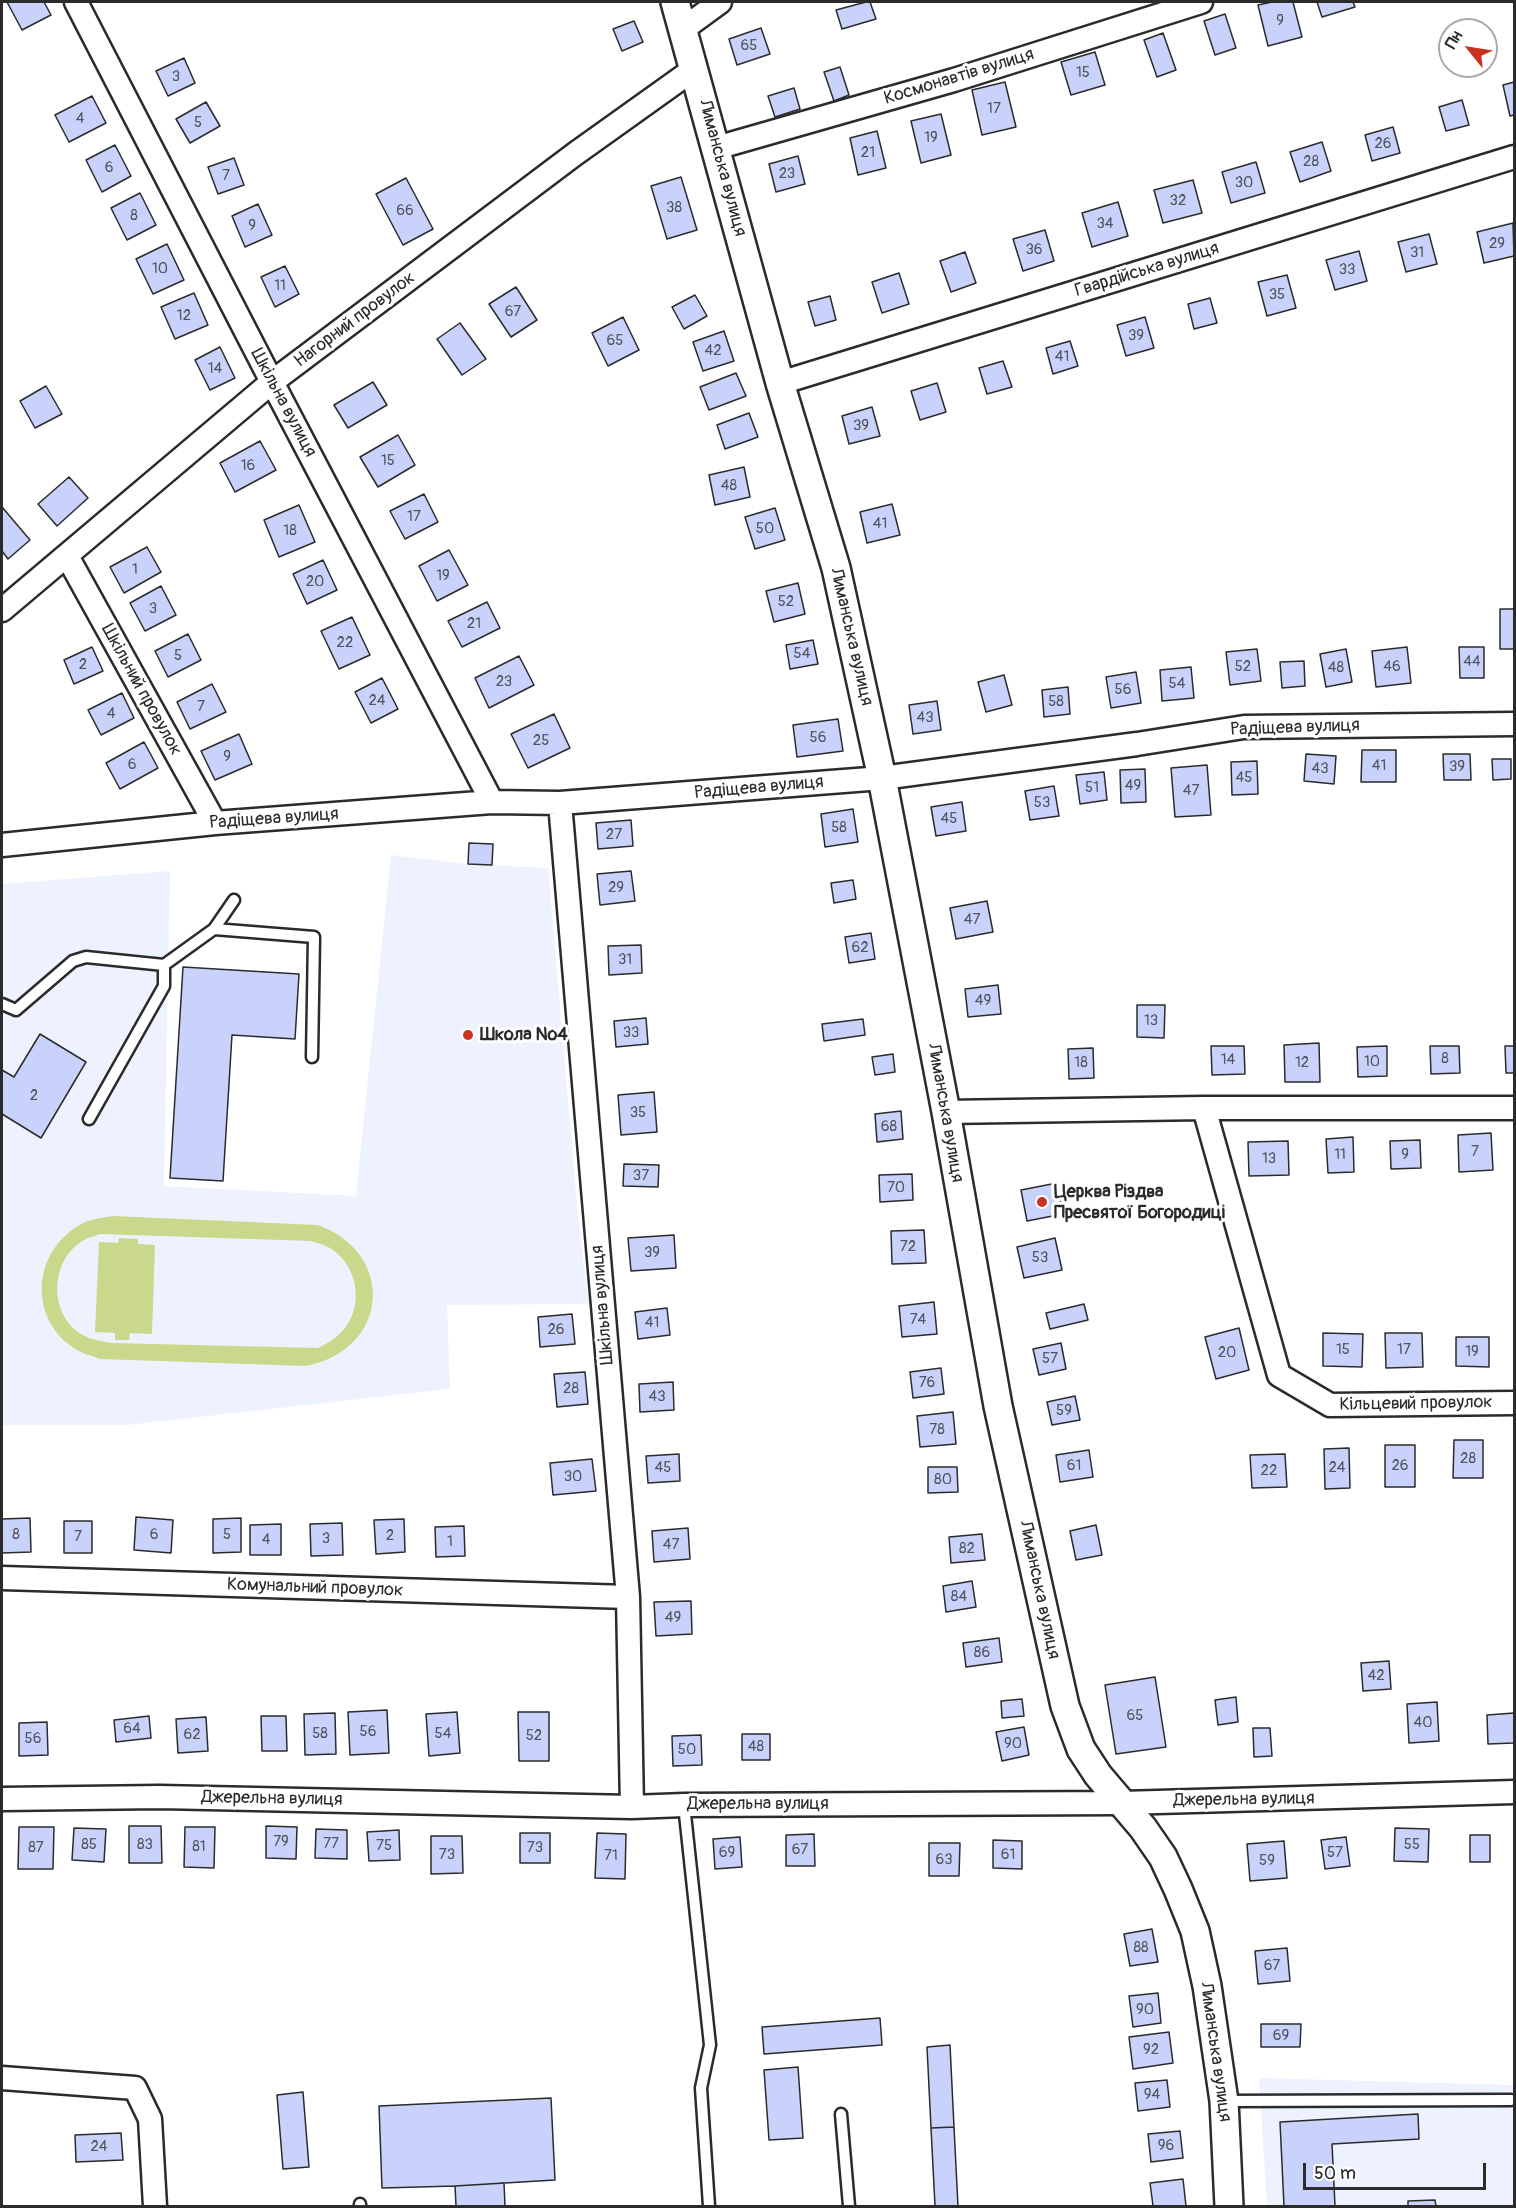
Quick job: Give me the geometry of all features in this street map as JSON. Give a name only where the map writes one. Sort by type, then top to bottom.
[{"type":"street","name":"Шкільна вулиця","points":[[76,2],[492,802]]},
{"type":"street","name":"Лиманська вулиця","points":[[675,2],[780,383],[836,568],[882,778],[946,1112],[998,1406],[1065,1706],[1081,1749],[1098,1775],[1143,1828],[1163,1857],[1195,1931],[1207,1986],[1224,2101],[1229,2206]]},
{"type":"street","points":[[683,29],[720,2]]},
{"type":"street","name":"Космонавтів вулиця","points":[[716,148],[954,80],[1201,2]]},
{"type":"street","name":"Нагорний провулок","points":[[2,610],[272,382],[574,154],[694,69]]},
{"type":"street","name":"Гвардійська вулиця","points":[[780,383],[1515,157]]},
{"type":"street","name":"Шкільний провулок","points":[[66,556],[215,823]]},
{"type":"street","name":"Радіщева вулиця","points":[[2,845],[215,823],[492,802],[560,803],[882,778],[1137,744],[1244,727],[1515,724]]},
{"type":"street","name":"Шкільна вулиця","points":[[560,803],[628,1597],[632,1807]]},
{"type":"street","points":[[946,1112],[1204,1108],[1515,1108]]},
{"type":"street","name":"Кільцевий провулок","points":[[1204,1108],[1279,1375],[1330,1405],[1515,1403]]},
{"type":"street","name":"Комунальний провулок","points":[[2,1578],[628,1597]]},
{"type":"street","name":"Джерельна вулиця","points":[[2,1799],[160,1797],[632,1807],[1122,1803],[1515,1792]]},
{"type":"street","points":[[2,2079],[135,2088],[150,2119],[155,2206]]},
{"type":"lane","points":[[2,1004],[16,1010],[73,961],[86,957],[164,965],[214,929],[234,900]]},
{"type":"lane","points":[[214,929],[314,937],[312,1057]]},
{"type":"lane","points":[[89,1119],[164,986],[164,965]]},
{"type":"lane","points":[[684,1805],[710,2045],[701,2088],[709,2206]]},
{"type":"lane","points":[[1224,2101],[1511,2100]]},
{"type":"lane","points":[[841,2114],[849,2206]]},
{"type":"shaded area","name":"Школа №4","points":[[391,855],[466,864],[548,868],[579,1228],[589,1304],[447,1305],[450,1389],[127,1425],[2,1425],[2,884],[170,871],[164,1186],[356,1196]]},
{"type":"shaded area","points":[[1259,2078],[1514,2085],[1514,2206],[1267,2206]]},
{"type":"green space","points":[[113,1216],[318,1225],[344,1239],[361,1257],[371,1278],[373,1300],[367,1322],[354,1341],[334,1357],[306,1366],[100,1359],[83,1353],[67,1343],[55,1330],[42,1299],[42,1282],[53,1251],[64,1237],[82,1224]],"holes":[[[101,1234],[311,1241],[328,1247],[346,1263],[355,1285],[356,1296],[351,1319],[344,1329],[332,1340],[318,1348],[104,1342],[85,1336],[70,1325],[58,1300],[59,1273],[65,1260],[84,1240]]]},
{"type":"green space","points":[[119,1238],[138,1239],[138,1244],[155,1245],[152,1334],[130,1333],[129,1340],[115,1340],[115,1333],[95,1332],[99,1242],[118,1243]]},
{"type":"building","points":[[7,2],[44,2],[51,15],[22,30]]},
{"type":"building","points":[[870,2],[876,19],[842,29],[836,10]]},
{"type":"building","points":[[1293,2],[1302,37],[1268,46],[1258,5]]},
{"type":"building","points":[[1317,2],[1353,2],[1355,7],[1322,17]]},
{"type":"building","points":[[1225,14],[1236,48],[1215,55],[1204,21]]},
{"type":"building","points":[[634,21],[643,42],[622,51],[613,29]]},
{"type":"building","points":[[761,28],[770,54],[737,65],[729,39]]},
{"type":"building","points":[[1163,33],[1176,70],[1157,77],[1144,40]]},
{"type":"building","points":[[1095,52],[1105,85],[1071,95],[1061,62]]},
{"type":"building","points":[[184,58],[195,83],[168,96],[156,71]]},
{"type":"building","points":[[840,67],[849,95],[834,101],[824,72]]},
{"type":"building","points":[[1005,82],[1016,127],[982,135],[972,90]]},
{"type":"building","points":[[1514,82],[1514,115],[1510,116],[1503,85]]},
{"type":"building","points":[[794,88],[800,109],[775,117],[768,96]]},
{"type":"building","points":[[92,96],[106,123],[69,142],[55,115]]},
{"type":"building","points":[[1462,100],[1469,125],[1446,131],[1439,107]]},
{"type":"building","points":[[206,102],[220,126],[190,143],[176,119]]},
{"type":"building","points":[[941,114],[951,155],[921,163],[911,121]]},
{"type":"building","points":[[1393,127],[1400,153],[1372,161],[1365,135]]},
{"type":"building","points":[[877,131],[886,168],[858,175],[850,138]]},
{"type":"building","points":[[1322,142],[1331,171],[1300,182],[1290,152]]},
{"type":"building","points":[[115,145],[131,176],[102,192],[86,160]]},
{"type":"building","points":[[798,156],[805,184],[776,192],[769,164]]},
{"type":"building","points":[[234,158],[244,185],[218,194],[208,167]]},
{"type":"building","points":[[1256,162],[1265,193],[1231,203],[1222,172]]},
{"type":"building","points":[[681,177],[697,230],[667,239],[651,186]]},
{"type":"building","points":[[406,178],[433,229],[403,245],[376,194]]},
{"type":"building","points":[[1193,180],[1202,213],[1163,223],[1154,190]]},
{"type":"building","points":[[140,193],[156,225],[127,240],[111,208]]},
{"type":"building","points":[[1118,202],[1128,236],[1092,247],[1082,213]]},
{"type":"building","points":[[258,204],[272,235],[245,247],[232,216]]},
{"type":"building","points":[[1513,223],[1514,256],[1484,263],[1477,232]]},
{"type":"building","points":[[1045,230],[1054,261],[1023,271],[1013,239]]},
{"type":"building","points":[[1429,234],[1437,264],[1406,272],[1398,242]]},
{"type":"building","points":[[167,244],[184,280],[153,294],[136,259]]},
{"type":"building","points":[[1359,251],[1367,281],[1335,290],[1326,260]]},
{"type":"building","points":[[965,252],[976,283],[951,292],[940,261]]},
{"type":"building","points":[[285,266],[299,294],[275,307],[261,277]]},
{"type":"building","points":[[899,273],[909,304],[882,313],[872,282]]},
{"type":"building","points":[[1287,275],[1296,308],[1267,316],[1258,282]]},
{"type":"building","points":[[516,287],[537,320],[511,337],[489,304]]},
{"type":"building","points":[[194,293],[208,325],[175,339],[161,307]]},
{"type":"building","points":[[695,295],[707,316],[684,329],[672,307]]},
{"type":"building","points":[[830,296],[836,320],[815,326],[808,302]]},
{"type":"building","points":[[1210,298],[1217,323],[1194,329],[1188,304]]},
{"type":"building","points":[[623,317],[639,350],[608,366],[592,333]]},
{"type":"building","points":[[1145,317],[1154,348],[1126,356],[1117,325]]},
{"type":"building","points":[[460,323],[486,359],[462,375],[437,339]]},
{"type":"building","points":[[724,331],[734,361],[703,371],[693,342]]},
{"type":"building","points":[[1070,341],[1078,366],[1053,374],[1046,348]]},
{"type":"building","points":[[220,347],[235,378],[210,390],[195,360]]},
{"type":"building","points":[[1003,361],[1012,387],[987,394],[979,368]]},
{"type":"building","points":[[736,373],[746,396],[709,410],[700,387]]},
{"type":"building","points":[[373,382],[387,405],[348,428],[334,405]]},
{"type":"building","points":[[937,383],[946,412],[920,420],[911,391]]},
{"type":"building","points":[[46,386],[62,414],[35,428],[20,401]]},
{"type":"building","points":[[872,407],[880,436],[849,444],[842,416]]},
{"type":"building","points":[[749,413],[758,437],[725,449],[717,425]]},
{"type":"building","points":[[398,435],[415,465],[378,487],[360,457]]},
{"type":"building","points":[[260,441],[276,470],[235,492],[220,463]]},
{"type":"building","points":[[744,467],[750,497],[715,505],[709,475]]},
{"type":"building","points":[[69,477],[88,498],[57,526],[38,504]]},
{"type":"building","points":[[424,494],[438,522],[405,539],[390,511]]},
{"type":"building","points":[[892,504],[900,535],[867,543],[860,512]]},
{"type":"building","points":[[299,505],[315,542],[279,557],[264,520]]},
{"type":"building","points":[[2,507],[30,540],[8,559],[2,551]]},
{"type":"building","points":[[775,508],[785,540],[755,549],[745,517]]},
{"type":"building","points":[[147,547],[161,572],[124,593],[110,567]]},
{"type":"building","points":[[449,550],[468,585],[437,601],[419,566]]},
{"type":"building","points":[[323,560],[337,590],[307,604],[293,574]]},
{"type":"building","points":[[798,583],[805,614],[774,622],[766,591]]},
{"type":"building","points":[[161,586],[176,615],[145,631],[130,603]]},
{"type":"building","points":[[487,602],[500,628],[462,647],[448,621]]},
{"type":"building","points":[[1500,609],[1514,609],[1514,649],[1500,649]]},
{"type":"building","points":[[352,617],[370,655],[339,669],[321,631]]},
{"type":"building","points":[[188,634],[201,660],[168,677],[155,651]]},
{"type":"building","points":[[813,640],[818,664],[790,669],[786,645]]},
{"type":"building","points":[[92,647],[103,671],[74,684],[64,660]]},
{"type":"building","points":[[1407,647],[1411,683],[1376,687],[1372,651]]},
{"type":"building","points":[[1459,647],[1484,647],[1484,678],[1460,678]]},
{"type":"building","points":[[1257,649],[1261,681],[1230,685],[1226,652]]},
{"type":"building","points":[[1346,649],[1352,682],[1326,687],[1320,654]]},
{"type":"building","points":[[519,656],[534,685],[489,708],[475,678]]},
{"type":"building","points":[[1304,661],[1305,686],[1282,688],[1280,662]]},
{"type":"building","points":[[1191,667],[1194,698],[1162,701],[1160,670]]},
{"type":"building","points":[[1136,672],[1141,703],[1111,708],[1106,677]]},
{"type":"building","points":[[1004,675],[1012,705],[986,712],[978,682]]},
{"type":"building","points":[[382,678],[398,709],[371,723],[355,692]]},
{"type":"building","points":[[212,684],[226,712],[190,729],[177,702]]},
{"type":"building","points":[[1068,687],[1070,714],[1044,717],[1042,690]]},
{"type":"building","points":[[122,693],[134,718],[101,735],[88,710]]},
{"type":"building","points":[[937,701],[941,730],[913,734],[909,705]]},
{"type":"building","points":[[554,714],[570,748],[528,768],[511,734]]},
{"type":"building","points":[[838,719],[843,751],[797,757],[793,725]]},
{"type":"building","points":[[239,734],[252,764],[215,780],[201,751]]},
{"type":"building","points":[[144,742],[158,768],[120,789],[106,763]]},
{"type":"building","points":[[1362,750],[1396,750],[1396,782],[1361,782]]},
{"type":"building","points":[[1306,754],[1336,756],[1334,784],[1304,781]]},
{"type":"building","points":[[1443,754],[1470,754],[1471,780],[1444,780]]},
{"type":"building","points":[[1492,759],[1511,759],[1511,779],[1493,780]]},
{"type":"building","points":[[1257,761],[1258,794],[1232,795],[1231,762]]},
{"type":"building","points":[[1207,765],[1211,815],[1175,817],[1171,768]]},
{"type":"building","points":[[1145,769],[1146,802],[1121,803],[1120,770]]},
{"type":"building","points":[[1104,772],[1107,800],[1080,804],[1076,775]]},
{"type":"building","points":[[1054,786],[1059,816],[1030,820],[1025,791]]},
{"type":"building","points":[[962,802],[966,831],[936,836],[931,807]]},
{"type":"building","points":[[853,809],[858,842],[825,847],[821,814]]},
{"type":"building","points":[[631,820],[633,846],[598,849],[596,823]]},
{"type":"building","points":[[469,843],[493,844],[492,865],[468,864]]},
{"type":"building","points":[[631,871],[635,901],[600,905],[597,874]]},
{"type":"building","points":[[853,880],[856,899],[834,903],[831,883]]},
{"type":"building","points":[[987,901],[993,932],[956,939],[950,908]]},
{"type":"building","points":[[871,933],[875,959],[849,963],[845,937]]},
{"type":"building","points":[[641,945],[642,973],[609,975],[608,946]]},
{"type":"building","points":[[183,967],[299,974],[295,1039],[232,1035],[223,1181],[170,1178]]},
{"type":"building","points":[[998,985],[1001,1014],[968,1017],[965,989]]},
{"type":"building","points":[[1137,1005],[1165,1005],[1164,1038],[1137,1037]]},
{"type":"building","points":[[646,1018],[648,1044],[616,1047],[614,1021]]},
{"type":"building","points":[[863,1019],[865,1035],[824,1041],[822,1024]]},
{"type":"building","points":[[40,1034],[86,1062],[41,1138],[2,1114],[2,1070],[14,1077]]},
{"type":"building","points":[[1319,1043],[1320,1082],[1285,1082],[1284,1045]]},
{"type":"building","points":[[1211,1046],[1244,1046],[1245,1074],[1212,1075]]},
{"type":"building","points":[[1387,1046],[1387,1076],[1358,1077],[1357,1047]]},
{"type":"building","points":[[1430,1046],[1459,1046],[1460,1073],[1431,1074]]},
{"type":"building","points":[[1505,1046],[1514,1046],[1514,1073],[1506,1073]]},
{"type":"building","points":[[1093,1048],[1094,1078],[1069,1079],[1068,1049]]},
{"type":"building","points":[[893,1054],[895,1072],[875,1075],[872,1057]]},
{"type":"building","points":[[654,1092],[657,1132],[621,1135],[618,1095]]},
{"type":"building","points":[[901,1111],[903,1139],[877,1142],[875,1114]]},
{"type":"building","points":[[1491,1133],[1493,1170],[1459,1172],[1458,1135]]},
{"type":"building","points":[[1353,1137],[1354,1172],[1328,1173],[1326,1139]]},
{"type":"building","points":[[1420,1140],[1421,1168],[1391,1169],[1390,1141]]},
{"type":"building","points":[[1288,1141],[1289,1175],[1249,1176],[1248,1142]]},
{"type":"building","points":[[624,1164],[659,1165],[658,1187],[623,1186]]},
{"type":"building","points":[[912,1174],[913,1200],[880,1202],[879,1175]]},
{"type":"building","name":"Церква Різдва Пресвятої Богородиці","points":[[1057,1183],[1063,1214],[1027,1221],[1021,1190]]},
{"type":"building","points":[[924,1230],[926,1263],[892,1264],[891,1231]]},
{"type":"building","points":[[674,1235],[676,1268],[631,1271],[628,1238]]},
{"type":"building","points":[[1055,1238],[1062,1270],[1024,1278],[1017,1247]]},
{"type":"building","points":[[934,1302],[937,1334],[902,1337],[899,1306]]},
{"type":"building","points":[[1084,1304],[1088,1320],[1050,1329],[1046,1313]]},
{"type":"building","points":[[667,1308],[670,1335],[638,1339],[635,1312]]},
{"type":"building","points":[[572,1314],[575,1344],[540,1347],[538,1317]]},
{"type":"building","points":[[1239,1328],[1249,1370],[1216,1379],[1205,1337]]},
{"type":"building","points":[[1323,1333],[1363,1334],[1362,1367],[1323,1366]]},
{"type":"building","points":[[1385,1333],[1422,1333],[1423,1367],[1386,1368]]},
{"type":"building","points":[[1456,1337],[1489,1337],[1489,1367],[1456,1366]]},
{"type":"building","points":[[1061,1343],[1066,1369],[1039,1375],[1033,1349]]},
{"type":"building","points":[[941,1368],[944,1394],[913,1398],[910,1372]]},
{"type":"building","points":[[585,1372],[588,1404],[557,1407],[554,1374]]},
{"type":"building","points":[[673,1382],[674,1410],[640,1412],[639,1384]]},
{"type":"building","points":[[1075,1396],[1080,1420],[1052,1425],[1047,1402]]},
{"type":"building","points":[[953,1412],[956,1444],[920,1447],[917,1416]]},
{"type":"building","points":[[1454,1440],[1483,1440],[1483,1478],[1453,1478]]},
{"type":"building","points":[[1385,1445],[1415,1445],[1415,1487],[1385,1487]]},
{"type":"building","points":[[1349,1448],[1350,1488],[1325,1489],[1324,1449]]},
{"type":"building","points":[[1089,1450],[1093,1477],[1060,1482],[1056,1455]]},
{"type":"building","points":[[679,1454],[680,1481],[648,1483],[646,1456]]},
{"type":"building","points":[[1285,1454],[1287,1487],[1252,1488],[1250,1455]]},
{"type":"building","points":[[592,1459],[596,1491],[553,1495],[550,1463]]},
{"type":"building","points":[[928,1467],[957,1467],[958,1492],[928,1493]]},
{"type":"building","points":[[136,1517],[173,1520],[171,1553],[134,1550]]},
{"type":"building","points":[[30,1518],[31,1552],[2,1553],[2,1519]]},
{"type":"building","points":[[241,1518],[241,1552],[213,1553],[213,1519]]},
{"type":"building","points":[[404,1519],[405,1552],[376,1554],[374,1520]]},
{"type":"building","points":[[64,1521],[92,1521],[92,1553],[64,1553]]},
{"type":"building","points":[[342,1523],[343,1555],[311,1556],[310,1524]]},
{"type":"building","points":[[281,1524],[281,1555],[250,1555],[250,1525]]},
{"type":"building","points":[[1096,1525],[1102,1555],[1076,1560],[1070,1531]]},
{"type":"building","points":[[464,1526],[465,1556],[436,1557],[435,1527]]},
{"type":"building","points":[[688,1528],[690,1559],[654,1562],[652,1531]]},
{"type":"building","points":[[982,1534],[985,1560],[951,1563],[949,1537]]},
{"type":"building","points":[[972,1581],[976,1607],[946,1612],[943,1586]]},
{"type":"building","points":[[691,1601],[692,1634],[656,1636],[654,1602]]},
{"type":"building","points":[[999,1638],[1002,1662],[966,1667],[963,1643]]},
{"type":"building","points":[[1389,1661],[1391,1689],[1363,1691],[1361,1663]]},
{"type":"building","points":[[1155,1677],[1166,1747],[1116,1754],[1105,1685]]},
{"type":"building","points":[[1236,1697],[1238,1722],[1218,1725],[1215,1700]]},
{"type":"building","points":[[1022,1699],[1024,1716],[1002,1718],[1001,1701]]},
{"type":"building","points":[[1437,1702],[1439,1741],[1409,1743],[1407,1704]]},
{"type":"building","points":[[387,1710],[389,1753],[350,1755],[348,1712]]},
{"type":"building","points":[[457,1712],[460,1753],[429,1756],[426,1714]]},
{"type":"building","points":[[518,1712],[549,1712],[549,1761],[519,1761]]},
{"type":"building","points":[[335,1713],[336,1754],[305,1755],[304,1714]]},
{"type":"building","points":[[1514,1713],[1514,1743],[1488,1744],[1487,1715]]},
{"type":"building","points":[[149,1716],[151,1738],[116,1742],[114,1720]]},
{"type":"building","points":[[261,1716],[286,1716],[287,1751],[262,1751]]},
{"type":"building","points":[[206,1717],[208,1751],[178,1753],[176,1719]]},
{"type":"building","points":[[47,1722],[48,1755],[19,1756],[19,1723]]},
{"type":"building","points":[[1024,1727],[1029,1755],[1002,1761],[996,1732]]},
{"type":"building","points":[[1253,1728],[1270,1728],[1272,1756],[1254,1757]]},
{"type":"building","points":[[742,1734],[770,1734],[770,1760],[742,1760]]},
{"type":"building","points":[[701,1735],[702,1765],[673,1766],[672,1736]]},
{"type":"building","points":[[129,1826],[161,1826],[162,1863],[129,1863]]},
{"type":"building","points":[[266,1826],[297,1827],[296,1859],[266,1858]]},
{"type":"building","points":[[19,1827],[54,1827],[53,1869],[18,1869]]},
{"type":"building","points":[[185,1827],[215,1827],[214,1868],[184,1867]]},
{"type":"building","points":[[74,1828],[106,1829],[104,1862],[72,1860]]},
{"type":"building","points":[[1395,1828],[1429,1829],[1428,1862],[1394,1861]]},
{"type":"building","points":[[316,1829],[347,1830],[347,1859],[315,1858]]},
{"type":"building","points":[[399,1830],[400,1860],[369,1861],[367,1832]]},
{"type":"building","points":[[520,1833],[550,1833],[550,1863],[520,1863]]},
{"type":"building","points":[[597,1833],[626,1834],[625,1879],[595,1878]]},
{"type":"building","points":[[814,1834],[815,1866],[786,1866],[786,1835]]},
{"type":"building","points":[[1470,1835],[1490,1835],[1490,1862],[1470,1862]]},
{"type":"building","points":[[431,1836],[462,1836],[463,1873],[431,1874]]},
{"type":"building","points":[[740,1837],[742,1867],[715,1869],[713,1839]]},
{"type":"building","points":[[1346,1837],[1350,1866],[1325,1869],[1321,1840]]},
{"type":"building","points":[[993,1840],[1022,1841],[1022,1869],[993,1868]]},
{"type":"building","points":[[1284,1841],[1287,1878],[1250,1881],[1247,1844]]},
{"type":"building","points":[[929,1843],[960,1843],[959,1876],[929,1876]]},
{"type":"building","points":[[1152,1929],[1158,1962],[1130,1966],[1124,1934]]},
{"type":"building","points":[[1287,1948],[1290,1981],[1258,1984],[1255,1951]]},
{"type":"building","points":[[1158,1993],[1161,2023],[1133,2027],[1129,1996]]},
{"type":"building","points":[[880,2018],[882,2045],[764,2054],[762,2027]]},
{"type":"building","points":[[1261,2024],[1301,2024],[1300,2047],[1261,2047]]},
{"type":"building","points":[[1169,2032],[1173,2063],[1133,2069],[1129,2037]]},
{"type":"building","points":[[950,2045],[954,2127],[931,2128],[927,2047]]},
{"type":"building","points":[[798,2067],[803,2138],[769,2140],[764,2070]]},
{"type":"building","points":[[1167,2080],[1170,2107],[1138,2111],[1135,2083]]},
{"type":"building","points":[[303,2092],[309,2167],[283,2169],[277,2095]]},
{"type":"building","points":[[551,2098],[555,2180],[382,2188],[379,2106]]},
{"type":"building","points":[[1418,2114],[1419,2139],[1332,2144],[1335,2206],[1284,2206],[1280,2122]]},
{"type":"building","points":[[954,2127],[958,2206],[935,2206],[931,2128]]},
{"type":"building","points":[[1180,2131],[1183,2158],[1151,2162],[1148,2134]]},
{"type":"building","points":[[121,2133],[123,2160],[76,2162],[75,2135]]},
{"type":"building","points":[[1183,2179],[1186,2206],[1153,2206],[1150,2183]]},
{"type":"building","points":[[504,2183],[505,2206],[456,2206],[455,2186]]},
{"type":"building","points":[[1435,2200],[1436,2206],[1408,2206],[1408,2201]]},
{"type":"place","name":"Школа №4","points":[[468,1035]]},
{"type":"place","name":"Церква Різдва Пресвятої Богородиці","points":[[1042,1202]]}]
